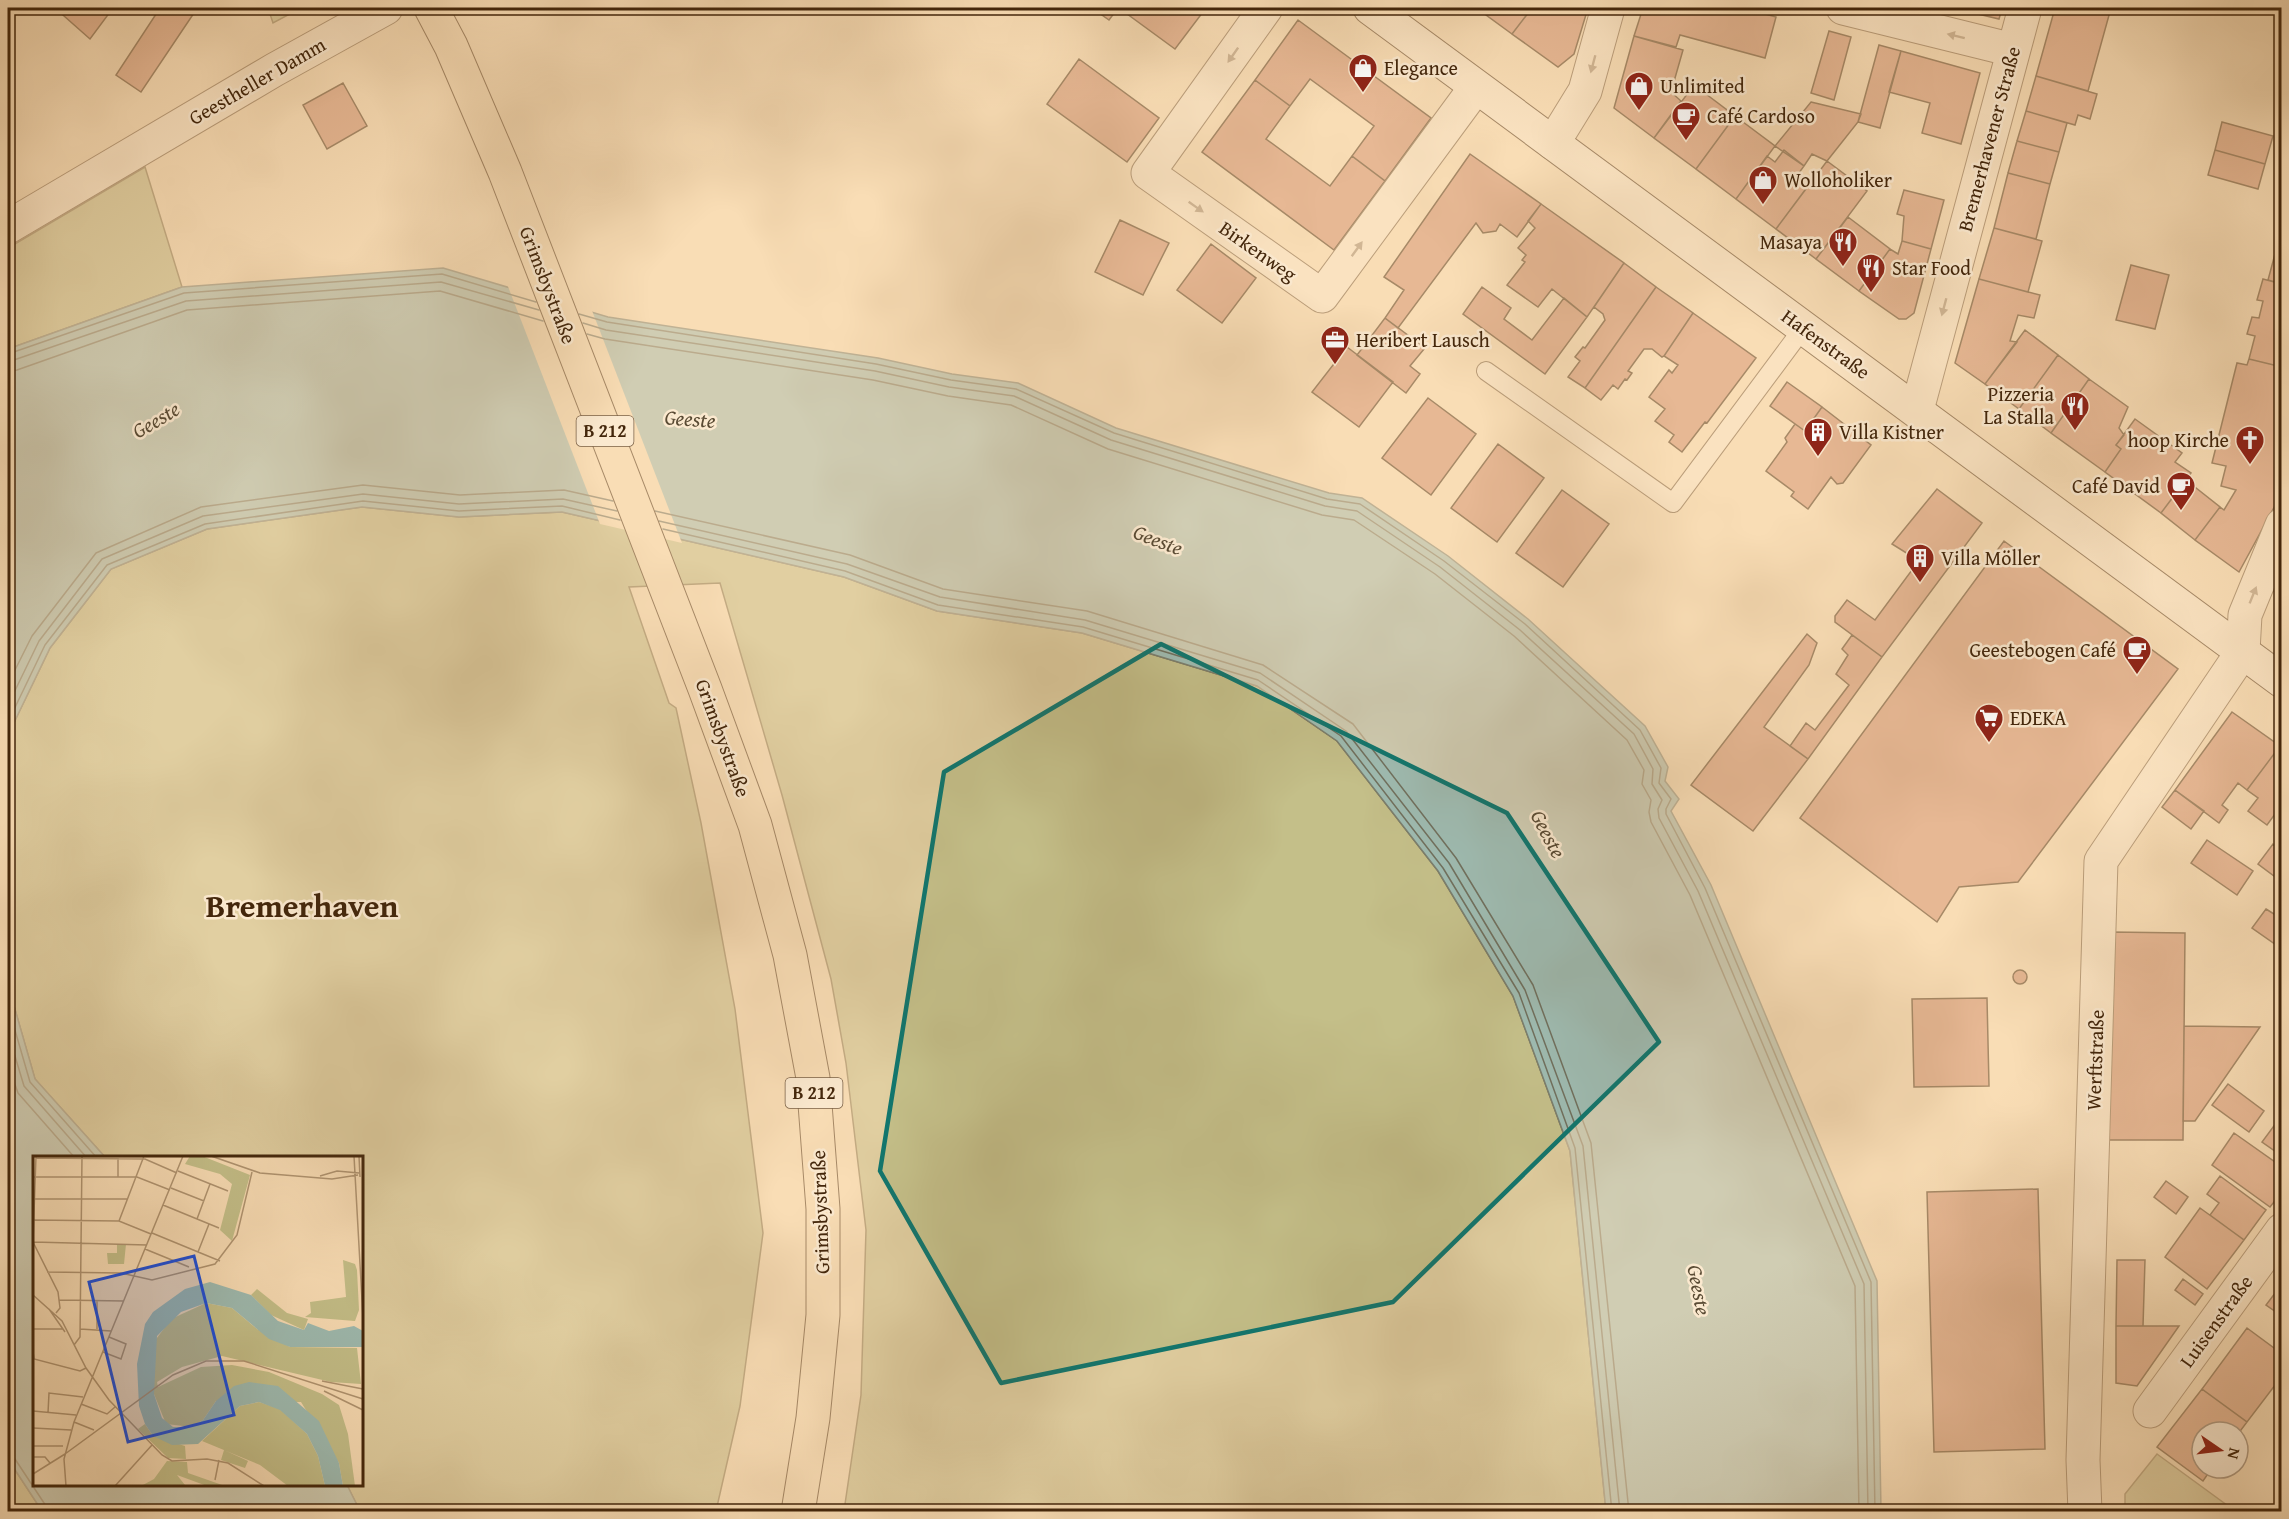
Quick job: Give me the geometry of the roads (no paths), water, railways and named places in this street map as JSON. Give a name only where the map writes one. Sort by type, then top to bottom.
[{"type":"highway","name":"Grimsbystraße","points":[[431,8],[452,46],[504,172],[705,689],[755,825],[790,955],[813,1078],[823,1209],[823,1315],[813,1418],[798,1512]]},
{"type":"street","name":"Geestheller Damm","points":[[8,227],[386,8]]},
{"type":"street","name":"Birkenweg","points":[[1266,8],[1148,173],[1322,296],[1476,87]]},
{"type":"street","name":"Hafenstraße","points":[[1370,8],[2282,681]]},
{"type":"street","points":[[1553,143],[1585,91],[1608,8]]},
{"type":"street","points":[[1843,8],[2013,50]]},
{"type":"street","name":"Bremerhavener Straße","points":[[1917,410],[2025,8]]},
{"type":"street","points":[[2243,651],[2245,615],[2282,525]]},
{"type":"street","name":"Werftstraße","points":[[2085,1512],[2083,1460],[2101,861],[2243,651]]},
{"type":"street","name":"Luisenstraße","points":[[2150,1411],[2282,1230]]},
{"type":"lane","points":[[1486,371],[1673,503],[1804,327]]},
{"type":"water","name":"Geeste","points":[[443,268],[608,317],[878,358],[952,374],[1018,383],[1116,428],[1329,493],[1362,498],[1448,556],[1528,619],[1645,726],[1668,767],[1665,781],[1679,799],[1671,811],[1711,885],[1877,1281],[1881,1511],[1606,1511],[1570,1151],[1513,996],[1438,871],[1337,741],[1257,686],[1082,633],[937,611],[844,577],[562,512],[459,517],[362,507],[207,529],[111,569],[50,648],[8,735],[8,349],[182,287]]},
{"type":"water","points":[[8,985],[35,1079],[104,1156],[33,1156],[33,1486],[348,1486],[360,1511],[42,1511],[8,1459]]},
{"type":"place","name":"Elegance","points":[[1363,94]]},
{"type":"place","name":"Unlimited","points":[[1639,112]]},
{"type":"place","name":"Café Cardoso","points":[[1686,142]]},
{"type":"place","name":"Wolloholiker","points":[[1763,206]]},
{"type":"place","name":"Masaya","points":[[1843,268]]},
{"type":"place","name":"Star Food","points":[[1871,294]]},
{"type":"place","name":"Heribert Lausch","points":[[1335,366]]},
{"type":"place","name":"Pizzeria La Stalla","points":[[2075,432]]},
{"type":"place","name":"Villa Kistner","points":[[1818,458]]},
{"type":"place","name":"hoop Kirche","points":[[2250,466]]},
{"type":"place","name":"Café David","points":[[2181,512]]},
{"type":"place","name":"Villa Möller","points":[[1920,584]]},
{"type":"place","name":"Geestebogen Café","points":[[2137,676]]},
{"type":"place","name":"EDEKA","points":[[1989,744]]},
{"type":"district","name":"Bremerhaven","points":[[302,906]]}]
